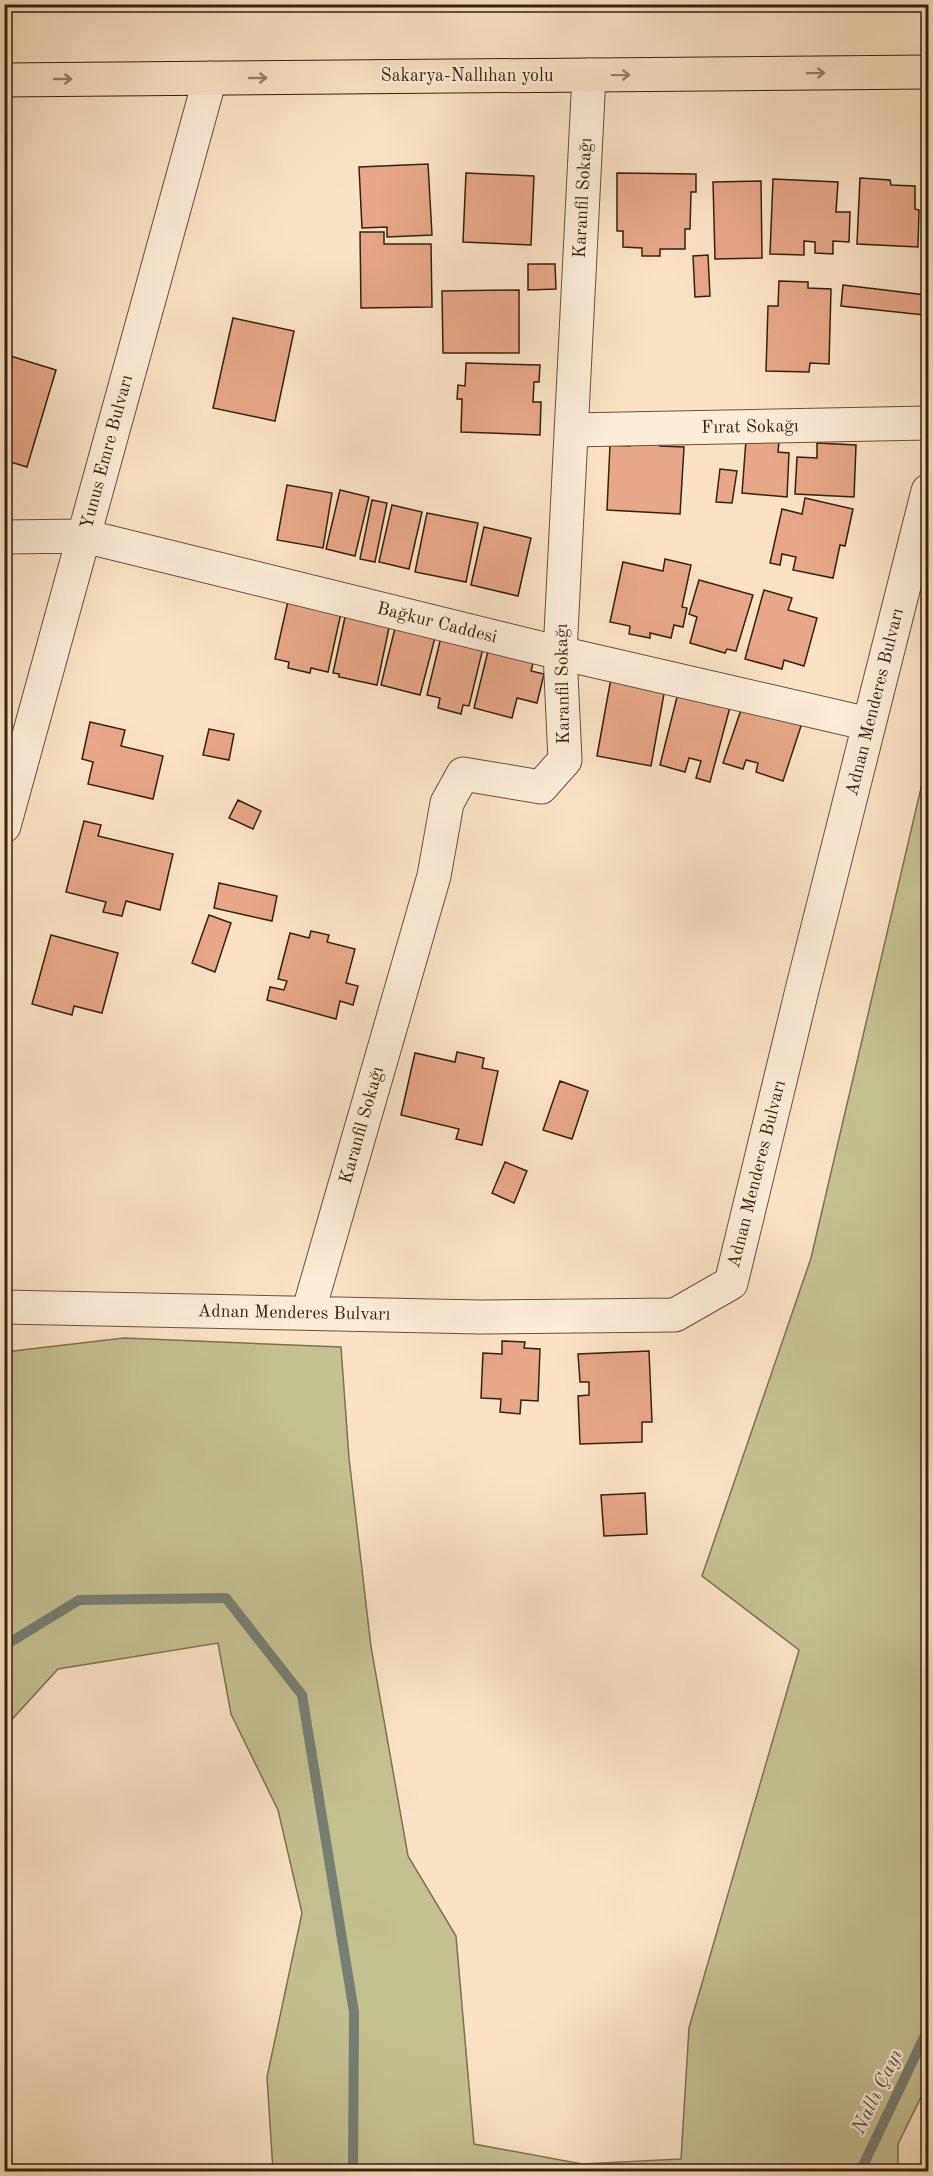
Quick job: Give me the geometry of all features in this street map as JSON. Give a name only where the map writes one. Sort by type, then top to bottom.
[{"type":"main road","name":"Sakarya-Nallıhan yolu","points":[[4,80],[928,72]]},
{"type":"street","name":"Karanfil Sokağı","points":[[308,1313],[434,876],[447,803],[463,774],[541,786],[565,760],[560,653],[589,75]]},
{"type":"street","name":"Yunus Emre Bulvarı","points":[[4,826],[210,78]]},
{"type":"street","name":"Fırat Sokağı","points":[[571,430],[928,423]]},
{"type":"street","name":"Adnan Menderes Bulvarı","points":[[4,1307],[480,1317],[675,1316],[731,1284],[803,986],[928,491]]},
{"type":"street","name":"Bağkur Caddesi","points":[[4,537],[84,536],[560,653],[869,724]]},
{"type":"shaded area","points":[[928,758],[928,2083],[898,2144],[898,2171],[273,2171],[267,2077],[302,1913],[278,1810],[231,1714],[218,1643],[58,1669],[5,1727],[5,1352],[124,1338],[341,1347],[349,1458],[371,1647],[408,1856],[456,1936],[474,2144],[582,2164],[681,2159],[689,2028],[799,1650],[702,1576],[811,1258]]},
{"type":"building","points":[[428,164],[432,235],[387,237],[387,227],[362,228],[359,167]]},
{"type":"building","points":[[466,173],[534,176],[531,245],[463,242]]},
{"type":"building","points":[[617,173],[696,174],[696,192],[691,192],[690,229],[685,229],[685,249],[660,249],[660,256],[642,256],[642,248],[623,247],[623,231],[617,231]]},
{"type":"building","points":[[4,177],[7,270],[4,270]]},
{"type":"building","points":[[860,178],[890,180],[891,185],[915,186],[915,209],[919,210],[918,247],[857,244]]},
{"type":"building","points":[[773,179],[838,182],[836,212],[850,212],[849,242],[833,241],[833,254],[815,253],[815,242],[804,241],[804,255],[770,254]]},
{"type":"building","points":[[761,181],[762,258],[715,259],[713,182]]},
{"type":"building","points":[[360,232],[384,232],[384,244],[431,244],[432,307],[361,308]]},
{"type":"building","points":[[708,255],[710,296],[695,297],[693,256]]},
{"type":"building","points":[[528,264],[555,264],[556,289],[528,290]]},
{"type":"building","points":[[779,281],[808,282],[808,288],[831,289],[829,364],[810,363],[809,372],[766,371],[768,306],[778,306]]},
{"type":"building","points":[[843,285],[926,295],[924,315],[841,306]]},
{"type":"building","points":[[519,290],[519,353],[443,353],[442,291]]},
{"type":"building","points":[[233,318],[294,331],[275,421],[213,408]]},
{"type":"building","points":[[4,354],[56,370],[27,467],[4,460],[6,450],[4,449]]},
{"type":"building","points":[[466,363],[540,365],[539,382],[534,382],[533,402],[541,402],[540,435],[461,432],[462,399],[457,399],[458,385],[465,386]]},
{"type":"building","points":[[631,436],[660,438],[660,446],[684,447],[680,514],[607,510],[610,445],[630,446]]},
{"type":"building","points":[[746,440],[779,442],[778,452],[789,453],[787,497],[742,493]]},
{"type":"building","points":[[817,443],[856,445],[854,497],[795,494],[797,457],[817,458]]},
{"type":"building","points":[[720,469],[737,471],[732,503],[716,502]]},
{"type":"building","points":[[287,485],[332,493],[323,548],[277,540]]},
{"type":"building","points":[[340,490],[369,497],[355,556],[326,549]]},
{"type":"building","points":[[805,498],[853,509],[845,546],[840,545],[833,578],[793,570],[796,557],[782,554],[780,565],[770,563],[782,509],[802,514]]},
{"type":"building","points":[[372,500],[387,503],[375,562],[360,559]]},
{"type":"building","points":[[392,505],[422,512],[409,569],[379,562]]},
{"type":"building","points":[[427,513],[478,523],[466,582],[415,572]]},
{"type":"building","points":[[484,527],[531,538],[518,596],[471,585]]},
{"type":"building","points":[[665,559],[691,565],[682,607],[687,608],[683,627],[674,625],[671,638],[650,633],[650,638],[629,634],[630,626],[610,622],[623,562],[663,571]]},
{"type":"building","points":[[699,580],[753,595],[736,651],[727,649],[725,653],[690,643],[697,617],[689,614]]},
{"type":"building","points":[[764,590],[792,598],[788,610],[817,618],[804,666],[784,660],[782,669],[745,659]]},
{"type":"building","points":[[288,601],[341,613],[328,672],[311,668],[310,673],[288,668],[289,662],[275,659]]},
{"type":"building","points":[[347,608],[391,618],[377,685],[339,677],[339,674],[333,673]]},
{"type":"building","points":[[397,620],[437,630],[420,695],[381,685]]},
{"type":"building","points":[[442,633],[484,644],[469,706],[463,705],[461,714],[438,708],[440,698],[427,695]]},
{"type":"building","points":[[489,647],[534,659],[531,671],[544,674],[537,703],[517,698],[512,718],[474,708]]},
{"type":"building","points":[[611,678],[665,688],[651,766],[597,756]]},
{"type":"building","points":[[678,693],[730,707],[710,782],[696,778],[701,761],[689,758],[685,772],[660,765]]},
{"type":"building","points":[[743,704],[802,723],[783,781],[756,772],[758,763],[746,760],[743,769],[723,763]]},
{"type":"building","points":[[90,722],[125,730],[121,746],[163,756],[153,799],[88,784],[93,762],[82,759]]},
{"type":"building","points":[[209,729],[234,734],[229,760],[203,755]]},
{"type":"building","points":[[238,800],[261,811],[253,829],[229,818]]},
{"type":"building","points":[[84,821],[101,825],[98,836],[173,854],[160,910],[126,901],[122,916],[103,912],[106,902],[66,892]]},
{"type":"building","points":[[219,883],[277,896],[272,921],[214,908]]},
{"type":"building","points":[[209,915],[231,923],[215,972],[192,963]]},
{"type":"building","points":[[311,931],[329,935],[327,942],[355,949],[346,983],[358,986],[353,1005],[340,1001],[336,1019],[267,1000],[270,987],[284,990],[287,981],[278,979],[290,933],[309,938]]},
{"type":"building","points":[[51,935],[118,953],[102,1013],[74,1006],[72,1015],[32,1004]]},
{"type":"building","points":[[457,1052],[484,1058],[482,1068],[498,1071],[482,1145],[456,1139],[459,1129],[401,1115],[415,1053],[455,1062]]},
{"type":"building","points":[[560,1081],[588,1091],[572,1139],[543,1130]]},
{"type":"building","points":[[505,1162],[527,1171],[514,1203],[492,1193]]},
{"type":"building","points":[[502,1341],[525,1342],[524,1348],[540,1349],[538,1401],[521,1400],[520,1414],[500,1412],[501,1399],[481,1398],[483,1353],[502,1354]]},
{"type":"building","points":[[649,1351],[652,1422],[642,1422],[642,1442],[580,1444],[578,1396],[589,1395],[589,1382],[580,1382],[578,1354]]},
{"type":"building","points":[[645,1493],[647,1534],[604,1536],[601,1495]]},
{"type":"waterway","points":[[4,1646],[79,1600],[226,1598],[302,1695],[354,2012],[353,2172]]},
{"type":"waterway","name":"Nallı Çayı","points":[[860,2172],[928,2029]]}]
